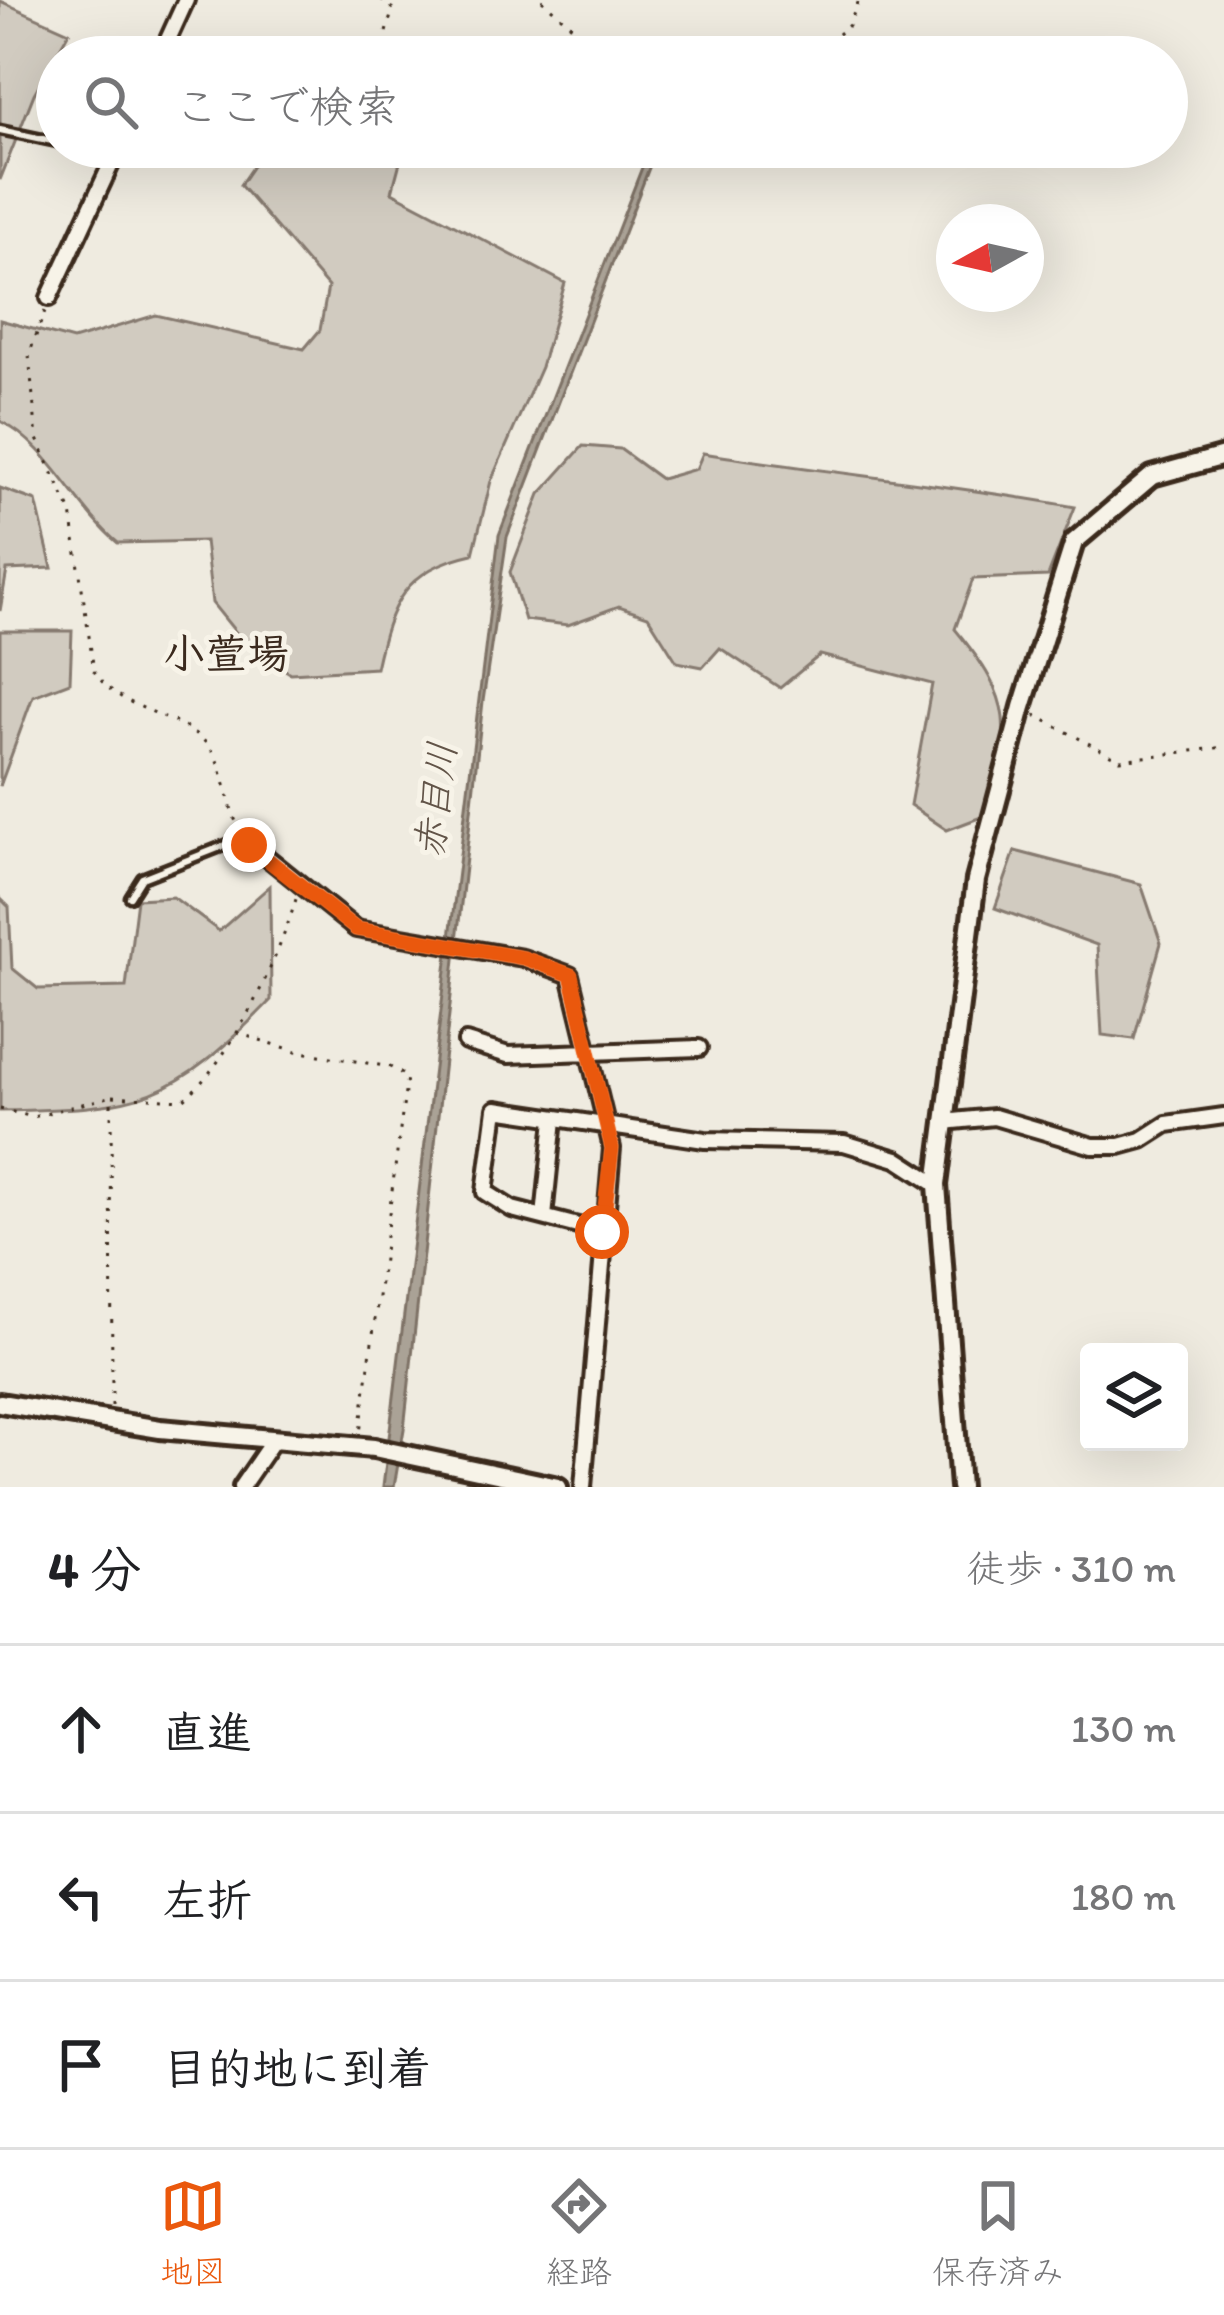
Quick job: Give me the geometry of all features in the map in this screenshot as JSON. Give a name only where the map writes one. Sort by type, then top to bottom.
[{"type":"street","points":[[170,36],[187,0]]},
{"type":"street","points":[[50,298],[110,168]]},
{"type":"street","points":[[960,1487],[937,1185],[976,880],[1022,707],[1074,542],[1152,476],[1224,456]]},
{"type":"street","points":[[243,838],[356,929],[524,958],[571,975],[612,1148],[583,1487]]},
{"type":"street","points":[[466,1042],[508,1055],[699,1048]]},
{"type":"street","points":[[602,1232],[512,1209],[485,1192],[496,1108],[705,1140],[844,1143],[897,1159],[937,1185]]},
{"type":"street","points":[[944,1122],[994,1117],[1093,1146],[1120,1146],[1142,1140],[1167,1124],[1224,1116]]},
{"type":"street","points":[[544,1217],[554,1119]]},
{"type":"street","points":[[0,1403],[366,1447],[558,1487]]},
{"type":"street","points":[[241,1487],[274,1439]]},
{"type":"lane","points":[[0,130],[36,138]]},
{"type":"lane","points":[[130,897],[142,878],[243,838]]},
{"type":"path","points":[[381,0],[393,9],[385,36]]},
{"type":"path","points":[[836,36],[849,25],[859,0]]},
{"type":"path","points":[[545,1],[584,36]]},
{"type":"path","points":[[50,298],[29,355],[32,400],[37,439],[71,512],[94,671],[105,688],[124,702],[176,724],[208,745],[243,838]]},
{"type":"path","points":[[1022,707],[1120,760],[1224,747]]},
{"type":"path","points":[[0,1109],[34,1117],[111,1096],[183,1100],[209,1079],[286,932],[300,886]]},
{"type":"path","points":[[234,1032],[296,1052],[390,1066],[407,1077],[366,1447]]},
{"type":"path","points":[[111,1096],[112,1420]]},
{"type":"shaded area","points":[[0,1],[69,32],[67,36],[36,36],[36,90],[0,180]]},
{"type":"shaded area","points":[[252,168],[398,168],[392,192],[565,283],[541,367],[491,481],[473,554],[431,569],[404,593],[387,625],[376,668],[290,673],[247,646],[212,603],[205,541],[118,543],[33,445],[0,421],[0,320],[73,340],[156,315],[304,349],[320,330],[328,287],[240,185]]},
{"type":"shaded area","name":"赤目川","points":[[642,168],[649,168],[507,537],[483,701],[404,1429],[394,1487],[383,1487],[499,535]]},
{"type":"shaded area","points":[[583,446],[620,449],[661,479],[696,469],[703,453],[1075,507],[1048,576],[973,579],[955,629],[989,677],[1003,717],[1000,760],[984,816],[947,830],[910,805],[932,684],[820,655],[780,688],[720,648],[703,667],[677,662],[648,616],[619,606],[568,625],[525,620],[510,572],[540,494]]},
{"type":"shaded area","points":[[0,488],[36,501],[52,568],[7,570],[0,611]]},
{"type":"shaded area","points":[[0,631],[72,631],[70,682],[33,696],[0,786]]},
{"type":"shaded area","points":[[1015,851],[1141,884],[1161,943],[1134,1039],[1102,1035],[1097,945],[995,908]]},
{"type":"shaded area","points":[[270,886],[271,1000],[206,1061],[178,1080],[122,1102],[0,1111],[0,898],[9,907],[12,968],[38,989],[126,987],[137,899],[173,897],[219,931]]},
{"type":"district","name":"小萱場","points":[[226,653]]},
{"type":"route","points":[[249,845],[356,929],[524,958],[571,975],[612,1148],[602,1232]]}]
